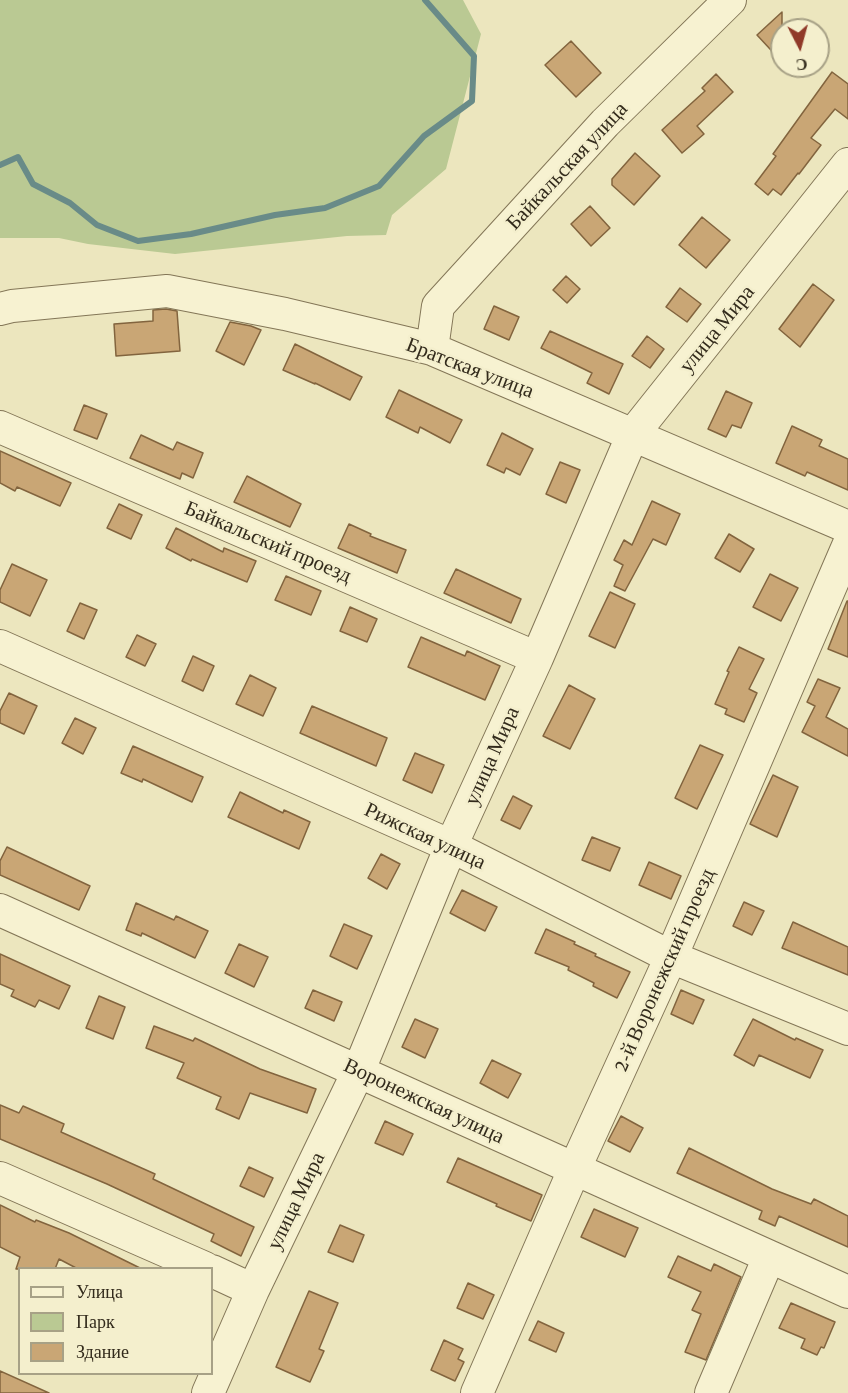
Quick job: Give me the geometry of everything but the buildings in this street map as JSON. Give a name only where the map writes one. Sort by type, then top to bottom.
[{"type":"street","name":"Байкальская улица","points":[[432,349],[438,306],[605,123],[730,0]]},
{"type":"street","name":"улица Мира","points":[[208,1393],[253,1290],[358,1070],[451,846],[537,658],[633,434],[848,164]]},
{"type":"street","name":"Братская улица","points":[[0,309],[167,291],[285,314],[432,349],[848,526]]},
{"type":"street","name":"Байкальский проезд","points":[[0,427],[537,658]]},
{"type":"street","name":"2-й Воронежский проезд","points":[[477,1393],[574,1170],[671,957],[848,546]]},
{"type":"street","name":"Рижская улица","points":[[0,646],[451,846],[671,957],[848,1029]]},
{"type":"street","name":"Воронежская улица","points":[[0,910],[848,1292]]},
{"type":"street","points":[[0,1178],[200,1267]]},
{"type":"street","points":[[711,1393],[769,1257]]},
{"type":"street","points":[[213,1271],[253,1290]]},
{"type":"green space","points":[[0,0],[463,0],[481,34],[446,169],[392,215],[386,235],[347,236],[175,254],[88,244],[59,238],[0,238]]},
{"type":"waterway","points":[[0,165],[18,157],[33,184],[70,203],[97,225],[138,241],[191,234],[275,215],[325,208],[379,186],[424,136],[472,101],[474,56],[425,0]]}]
